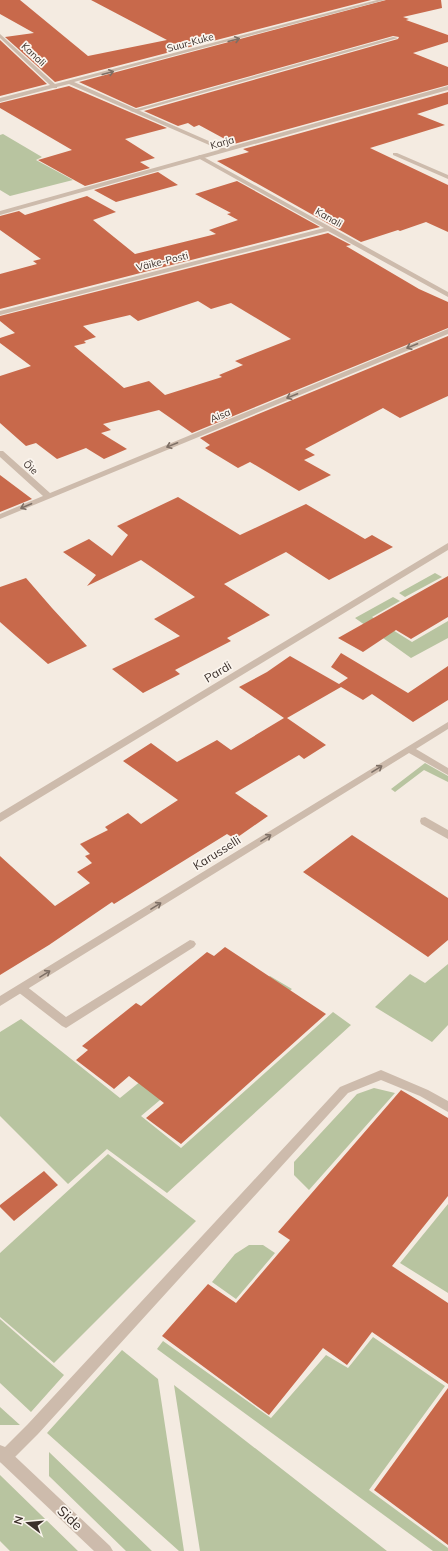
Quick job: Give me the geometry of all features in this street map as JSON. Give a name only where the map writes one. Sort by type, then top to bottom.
[{"type":"street","name":"Suur-Kuke","points":[[0,100],[55,87],[383,0]]},
{"type":"street","name":"Kanali","points":[[0,36],[55,87]]},
{"type":"street","points":[[133,111],[395,38]]},
{"type":"street","points":[[70,83],[225,150]]},
{"type":"street","name":"Karja","points":[[0,213],[448,88]]},
{"type":"street","points":[[395,154],[448,177]]},
{"type":"street","name":"Kanali","points":[[200,157],[448,295]]},
{"type":"street","name":"Väike-Posti","points":[[0,313],[329,229]]},
{"type":"street","name":"Aisa","points":[[0,517],[448,331]]},
{"type":"street","name":"Õie","points":[[0,453],[48,496]]},
{"type":"street","name":"Pardi","points":[[0,818],[448,546]]},
{"type":"street","name":"Karusselli","points":[[0,1002],[448,725]]},
{"type":"street","points":[[409,749],[448,772]]},
{"type":"street","points":[[425,821],[448,835]]},
{"type":"street","points":[[22,989],[66,1023],[190,944]]},
{"type":"street","points":[[2,1455],[33,1429],[344,1090],[381,1075],[424,1093],[448,1107]]},
{"type":"street","name":"Side","points":[[2,1455],[105,1551]]},
{"type":"green space","points":[[3,134],[42,157],[36,160],[73,180],[10,196],[0,190],[0,135]]},
{"type":"green space","points":[[435,573],[442,577],[405,597],[399,593]]},
{"type":"green space","points":[[393,597],[400,601],[372,617],[412,642],[448,621],[448,638],[411,658],[355,618]]},
{"type":"green space","points":[[425,763],[448,776],[448,782],[424,770],[395,792],[391,789]]},
{"type":"green space","points":[[448,964],[448,1025],[432,1042],[375,1007],[410,974],[425,983]]},
{"type":"green space","points":[[270,976],[292,989],[141,1116],[181,1148],[333,1012],[351,1025],[167,1193],[107,1149],[68,1184],[0,1116],[0,1032],[21,1019],[120,1098]]},
{"type":"green space","points":[[374,1088],[395,1093],[309,1190],[294,1175],[294,1162],[357,1094]]},
{"type":"green space","points":[[108,1154],[196,1221],[54,1363],[0,1317],[0,1253]]},
{"type":"green space","points":[[448,1204],[448,1293],[400,1263]]},
{"type":"green space","points":[[249,1245],[263,1245],[275,1253],[236,1299],[212,1282],[235,1254]]},
{"type":"green space","points":[[0,1319],[64,1375],[31,1412],[0,1383]]},
{"type":"green space","points":[[373,1337],[445,1386],[369,1490],[448,1548],[448,1551],[433,1551],[157,1349],[163,1341],[271,1418],[326,1355],[348,1368]]},
{"type":"green space","points":[[122,1350],[158,1379],[184,1551],[179,1551],[47,1433]]},
{"type":"green space","points":[[174,1385],[387,1551],[200,1551]]},
{"type":"green space","points":[[0,1407],[20,1425],[0,1425]]},
{"type":"green space","points":[[49,1452],[152,1551],[126,1551],[49,1476]]},
{"type":"green space","points":[[0,1475],[78,1551],[10,1551],[0,1541]]},
{"type":"building","points":[[0,0],[20,0],[88,56],[167,40],[91,0],[371,0],[55,82],[5,37],[34,33],[0,14]]},
{"type":"building","points":[[386,0],[441,0],[442,8],[403,17],[409,19],[406,20],[448,35],[448,42],[413,53],[448,67],[448,85],[234,144],[199,125],[194,127],[188,123],[178,126],[144,111],[398,39],[399,37],[393,36],[136,108],[79,82]]},
{"type":"building","points":[[0,40],[47,84],[0,96]]},
{"type":"building","points":[[69,86],[167,128],[125,139],[155,158],[140,162],[150,168],[85,186],[38,160],[72,150],[0,108],[0,103]]},
{"type":"building","points":[[448,92],[448,104],[417,114],[445,125],[370,148],[448,185],[448,232],[426,222],[361,242],[217,161],[249,152],[243,149]]},
{"type":"building","points":[[158,172],[178,185],[116,202],[94,190]]},
{"type":"building","points":[[237,181],[320,227],[0,309],[0,274],[37,264],[33,261],[41,259],[0,230],[0,216],[19,211],[25,215],[87,196],[116,212],[93,220],[135,254],[216,234],[209,230],[238,220],[227,214],[231,213],[195,194]]},
{"type":"building","points":[[328,233],[351,245],[346,246],[419,289],[448,302],[448,328],[192,433],[159,410],[103,424],[111,430],[101,433],[127,449],[104,459],[86,448],[57,459],[36,443],[26,446],[0,423],[0,376],[31,366],[0,343],[0,338],[15,333],[0,321],[0,316]],"holes":[[[198,301],[211,309],[231,303],[291,339],[235,361],[243,365],[219,375],[222,377],[165,395],[149,381],[124,388],[74,346],[86,343],[84,341],[96,337],[83,326],[130,315],[138,321]]]},
{"type":"building","points":[[448,336],[448,396],[400,418],[383,408],[305,449],[315,455],[304,460],[331,475],[299,491],[250,462],[238,468],[205,448],[210,445],[200,438]]},
{"type":"building","points":[[0,475],[32,499],[0,512]]},
{"type":"building","points":[[178,497],[240,535],[306,504],[365,539],[372,535],[393,547],[329,580],[286,552],[224,584],[270,615],[227,638],[231,641],[175,670],[180,674],[143,693],[112,669],[180,636],[154,619],[195,597],[141,560],[87,586],[96,575],[63,552],[89,539],[112,556],[128,535],[117,526]]},
{"type":"building","points":[[448,576],[448,617],[411,639],[396,630],[363,652],[338,638]]},
{"type":"building","points":[[26,578],[87,646],[48,664],[0,622],[0,587]]},
{"type":"building","points":[[341,653],[408,693],[448,666],[448,700],[413,722],[372,694],[363,700],[341,687],[287,718],[326,745],[304,759],[299,755],[235,793],[268,816],[235,839],[227,834],[114,904],[112,902],[49,945],[0,975],[0,856],[55,906],[90,883],[77,872],[92,863],[85,856],[90,854],[80,844],[108,830],[105,827],[128,813],[141,824],[178,800],[123,761],[151,743],[177,762],[217,740],[231,750],[284,718],[239,687],[267,672],[290,656],[339,684],[348,678],[331,667]]},
{"type":"building","points":[[352,835],[448,898],[448,940],[428,957],[303,872]]},
{"type":"building","points":[[225,947],[326,1014],[181,1144],[146,1118],[164,1103],[129,1076],[114,1089],[76,1060],[88,1050],[82,1046],[136,1003],[141,1006],[207,952],[214,956]]},
{"type":"building","points":[[401,1090],[448,1118],[448,1196],[392,1266],[448,1303],[448,1384],[372,1332],[347,1365],[323,1348],[269,1415],[162,1336],[208,1284],[236,1303],[290,1240],[278,1232]]},
{"type":"building","points":[[44,1171],[58,1185],[14,1221],[0,1207],[0,1205]]},
{"type":"building","points":[[448,1388],[448,1545],[374,1490]]}]
